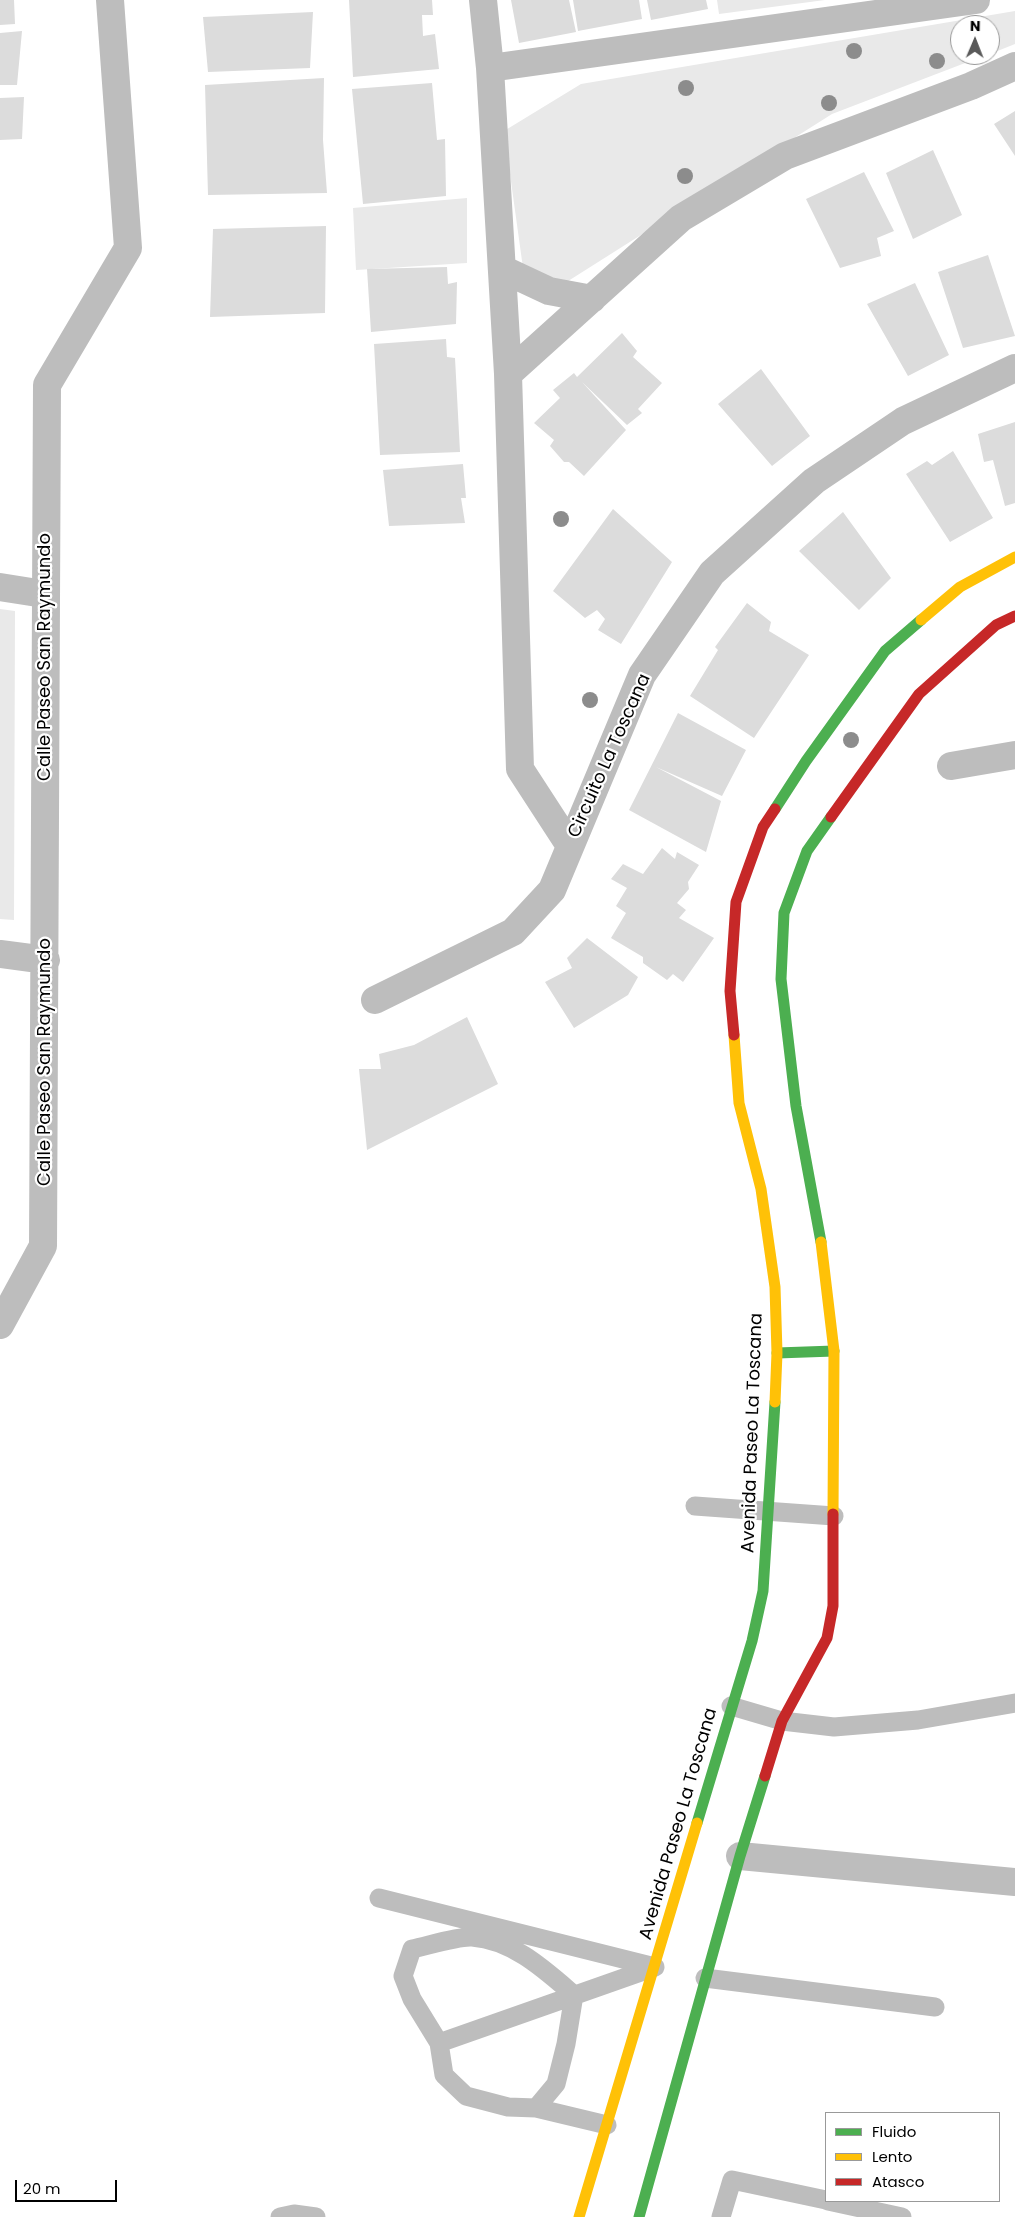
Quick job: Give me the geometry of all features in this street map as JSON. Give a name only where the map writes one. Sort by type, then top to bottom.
[{"type":"street","name":"Calle Paseo San Raymundo","points":[[0,1325],[43,1246],[46,960],[44,594],[47,385],[128,248],[110,0]]},
{"type":"street","points":[[484,0],[490,68],[508,374],[520,769],[570,846]]},
{"type":"street","points":[[490,68],[976,0]]},
{"type":"street","points":[[508,374],[681,218],[785,156],[971,86],[1015,66]]},
{"type":"street","points":[[502,269],[549,291],[592,299]]},
{"type":"street","name":"Circuito La Toscana","points":[[375,1000],[513,932],[552,890],[642,675],[712,573],[814,481],[830,470],[903,421],[1015,368]]},
{"type":"street","name":"Avenida Paseo La Toscana","points":[[579,2217],[752,1641],[763,1592],[777,1353],[775,1287],[762,1199],[739,1103],[730,992],[736,902],[763,827],[806,761],[885,651],[960,587],[1015,557]]},
{"type":"street","points":[[0,587],[44,594]]},
{"type":"street","points":[[638,2217],[740,1856],[782,1721],[827,1638],[833,1606],[834,1351],[825,1261],[796,1106],[781,979],[784,913],[807,851],[919,694],[996,625],[1015,616]]},
{"type":"street","points":[[952,766],[1015,755]]},
{"type":"street","points":[[0,954],[46,960]]},
{"type":"street","points":[[777,1353],[834,1351]]},
{"type":"street","points":[[740,1856],[1015,1882]]},
{"type":"lane","points":[[696,1506],[834,1516]]},
{"type":"lane","points":[[731,1706],[782,1721],[834,1727],[918,1720],[1015,1703]]},
{"type":"lane","points":[[379,1898],[655,1967]]},
{"type":"lane","points":[[574,1996],[532,1959],[497,1943],[472,1937],[412,1949],[403,1976],[412,1999],[439,2043],[444,2075],[466,2096],[508,2107],[536,2108],[607,2126]]},
{"type":"lane","points":[[439,2043],[655,1967]]},
{"type":"lane","points":[[706,1978],[935,2007]]},
{"type":"lane","points":[[536,2108],[556,2084],[566,2044],[574,1996]]},
{"type":"lane","points":[[721,2217],[732,2180],[825,2200]]},
{"type":"lane","points":[[836,2202],[902,2217]]},
{"type":"lane","points":[[280,2217],[294,2214],[316,2217]]},
{"type":"shaded area","points":[[717,0],[825,0],[719,14]]},
{"type":"shaded area","points":[[1015,11],[1015,44],[1000,50],[1000,15],[991,15]]},
{"type":"shaded area","points":[[950,22],[950,65],[960,65],[832,114],[565,283],[523,268],[504,131],[581,84]]},
{"type":"shaded area","points":[[467,198],[467,263],[356,270],[353,208]]},
{"type":"shaded area","points":[[0,609],[15,611],[14,920],[0,919]]},
{"type":"building","points":[[0,0],[14,0],[15,24],[0,25]]},
{"type":"building","points":[[349,0],[432,0],[433,15],[422,15],[423,36],[435,34],[439,69],[353,77]]},
{"type":"building","points":[[511,0],[569,0],[576,32],[519,43]]},
{"type":"building","points":[[573,0],[639,0],[642,19],[578,31]]},
{"type":"building","points":[[647,0],[706,0],[708,9],[651,20]]},
{"type":"building","points":[[313,12],[310,68],[208,72],[203,17]]},
{"type":"building","points":[[22,31],[17,85],[0,85],[0,33]]},
{"type":"building","points":[[324,78],[323,140],[327,193],[208,195],[205,85]]},
{"type":"building","points":[[432,83],[437,140],[445,139],[446,196],[363,204],[352,89]]},
{"type":"building","points":[[24,97],[22,139],[0,140],[0,98]]},
{"type":"building","points":[[1015,111],[1015,156],[994,124]]},
{"type":"building","points":[[933,150],[962,215],[913,239],[886,173]]},
{"type":"building","points":[[864,172],[894,231],[877,238],[881,256],[840,268],[806,199]]},
{"type":"building","points":[[326,226],[325,313],[210,317],[213,229]]},
{"type":"building","points":[[988,255],[1015,336],[963,348],[938,272]]},
{"type":"building","points":[[447,267],[448,284],[457,282],[456,324],[371,332],[367,269]]},
{"type":"building","points":[[915,283],[949,355],[908,376],[867,304]]},
{"type":"building","points":[[622,333],[637,351],[633,357],[662,383],[638,409],[642,413],[627,425],[582,382],[626,430],[584,476],[569,462],[564,462],[550,446],[554,440],[534,423],[560,398],[553,390],[574,373],[577,377]]},
{"type":"building","points":[[446,339],[447,357],[455,358],[460,452],[380,455],[374,344]]},
{"type":"building","points":[[761,369],[810,436],[772,466],[718,404]]},
{"type":"building","points":[[1015,422],[1015,503],[1005,506],[993,460],[984,462],[978,434]]},
{"type":"building","points":[[953,451],[993,518],[950,542],[906,474],[927,461],[932,465]]},
{"type":"building","points":[[463,464],[466,498],[461,498],[465,523],[389,526],[383,470]]},
{"type":"building","points":[[613,509],[672,562],[621,644],[598,630],[605,619],[597,610],[585,618],[553,591]]},
{"type":"building","points":[[843,512],[891,578],[859,610],[799,551]]},
{"type":"building","points":[[747,603],[771,622],[769,631],[809,655],[754,738],[690,696],[718,650],[715,647]]},
{"type":"building","points":[[678,713],[746,750],[722,796],[656,767],[721,801],[706,852],[629,810]]},
{"type":"building","points":[[662,848],[675,859],[677,852],[699,865],[688,882],[689,889],[677,903],[686,910],[679,918],[714,938],[683,982],[673,974],[667,980],[643,963],[643,957],[611,938],[626,913],[616,906],[627,888],[611,879],[623,864],[643,874]]},
{"type":"building","points":[[587,938],[638,977],[628,995],[574,1028],[545,982],[572,968],[567,958]]},
{"type":"building","points":[[467,1017],[498,1084],[367,1150],[359,1069],[381,1069],[379,1054],[414,1045]]},
{"type":"traffic: fast","points":[[775,809],[806,761],[885,651],[921,620]]},
{"type":"traffic: fast","points":[[821,1242],[796,1106],[781,979],[784,913],[807,851],[831,817]]},
{"type":"traffic: fast","points":[[777,1353],[834,1351]]},
{"type":"traffic: fast","points":[[697,1823],[752,1641],[763,1591],[775,1402]]},
{"type":"traffic: fast","points":[[639,2217],[740,1856],[765,1776]]},
{"type":"traffic: slow","points":[[921,620],[960,587],[1015,557]]},
{"type":"traffic: slow","points":[[734,1035],[739,1103],[761,1189],[775,1287],[777,1353],[775,1402]]},
{"type":"traffic: slow","points":[[821,1242],[834,1351],[833,1514]]},
{"type":"traffic: slow","points":[[579,2217],[697,1823]]},
{"type":"traffic: jam","points":[[831,817],[919,694],[996,625],[1015,616]]},
{"type":"traffic: jam","points":[[734,1035],[730,991],[736,902],[763,827],[775,809]]},
{"type":"traffic: jam","points":[[765,1776],[782,1721],[827,1638],[833,1606],[833,1514]]}]
